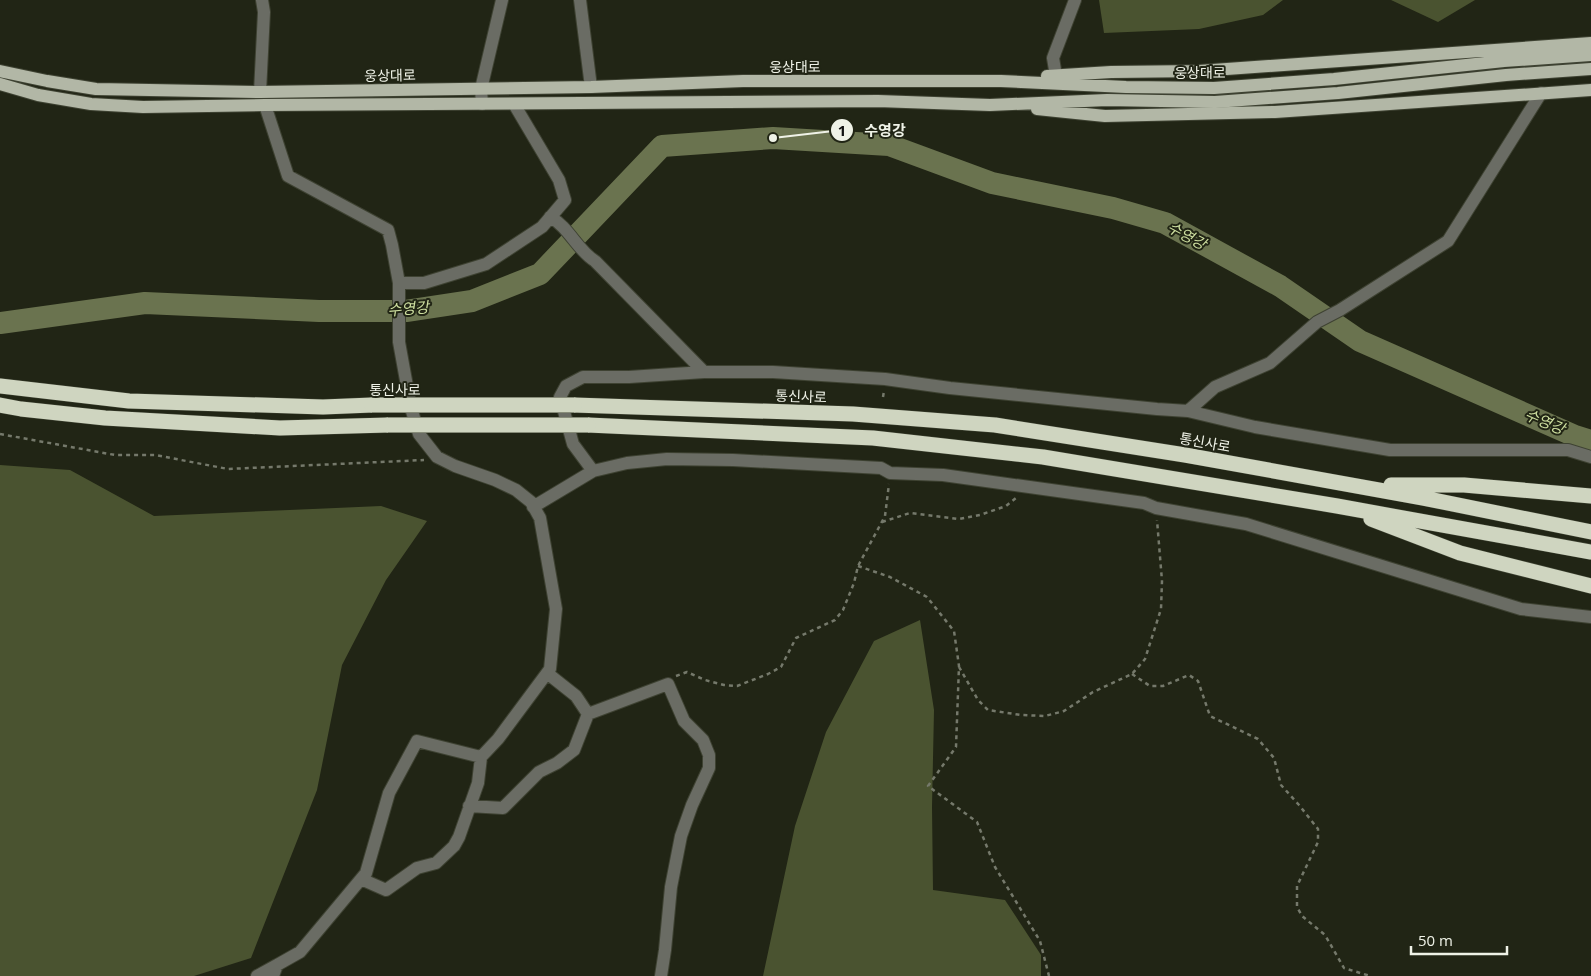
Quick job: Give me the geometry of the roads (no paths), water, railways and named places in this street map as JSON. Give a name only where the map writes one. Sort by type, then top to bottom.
[{"type":"highway","name":"통신사로","points":[[0,386],[129,401],[323,406],[574,404],[853,414],[995,425],[1185,454],[1423,498],[1591,532]]},
{"type":"highway","points":[[0,405],[105,418],[280,428],[388,425],[588,425],[873,438],[1043,457],[1337,506],[1591,552]]},
{"type":"highway","points":[[1352,486],[1464,485],[1591,496]]},
{"type":"highway","points":[[1337,506],[1460,553],[1591,586]]},
{"type":"main road","points":[[1001,81],[1111,72],[1199,71],[1591,43]]},
{"type":"main road","name":"웅상대로","points":[[0,70],[47,81],[96,89],[260,92],[591,87],[743,81],[1001,81],[1126,87],[1214,88],[1591,55]]},
{"type":"main road","name":"웅상대로","points":[[0,84],[38,95],[91,104],[143,107],[878,101],[990,105],[1107,100],[1215,102],[1338,93],[1506,75],[1591,69]]},
{"type":"main road","points":[[990,105],[1105,116],[1275,112],[1591,90]]},
{"type":"street","points":[[260,92],[264,12],[262,0]]},
{"type":"street","points":[[482,104],[481,89],[502,0]]},
{"type":"street","points":[[580,0],[591,87]]},
{"type":"street","points":[[1056,76],[1053,58],[1075,0]]},
{"type":"street","points":[[1188,411],[1216,387],[1270,363],[1317,322],[1340,310],[1448,241],[1541,93]]},
{"type":"street","points":[[398,289],[424,284],[486,264],[554,219],[564,200],[559,180],[514,104]]},
{"type":"street","points":[[265,105],[288,176],[388,230],[398,289],[398,342],[411,408],[419,434],[437,457],[516,490],[533,506],[540,518],[556,609],[550,669],[498,739],[481,757],[478,783],[454,846],[436,863],[417,868],[386,890],[361,879]]},
{"type":"street","points":[[554,219],[587,257],[595,261],[704,372]]},
{"type":"street","points":[[593,471],[573,444],[560,397],[566,386],[583,377],[629,377],[704,372],[773,372],[885,379],[950,388],[1188,411],[1255,427],[1390,450],[1568,450],[1591,457]]},
{"type":"street","points":[[533,506],[593,471],[627,463],[667,459],[733,460],[881,468],[890,472],[943,474],[1144,503],[1156,508],[1246,524],[1521,609],[1591,617]]},
{"type":"street","points":[[547,673],[576,696],[588,714]]},
{"type":"street","points":[[468,806],[503,808],[539,772],[557,763],[574,750],[588,714],[668,684],[684,721],[703,740],[709,755],[709,768],[692,805],[681,836],[671,886],[661,976]]},
{"type":"street","points":[[257,976],[275,970],[300,952],[366,873],[389,793],[417,741],[481,757]]},
{"type":"waterway","name":"수영강","points":[[0,323],[145,303],[319,311],[406,311],[472,301],[540,274],[662,146],[773,138],[889,145],[992,183],[1113,208],[1165,223],[1280,286],[1360,341],[1575,436],[1591,441]]},
{"type":"place","name":"수영강","points":[[773,138]]}]
